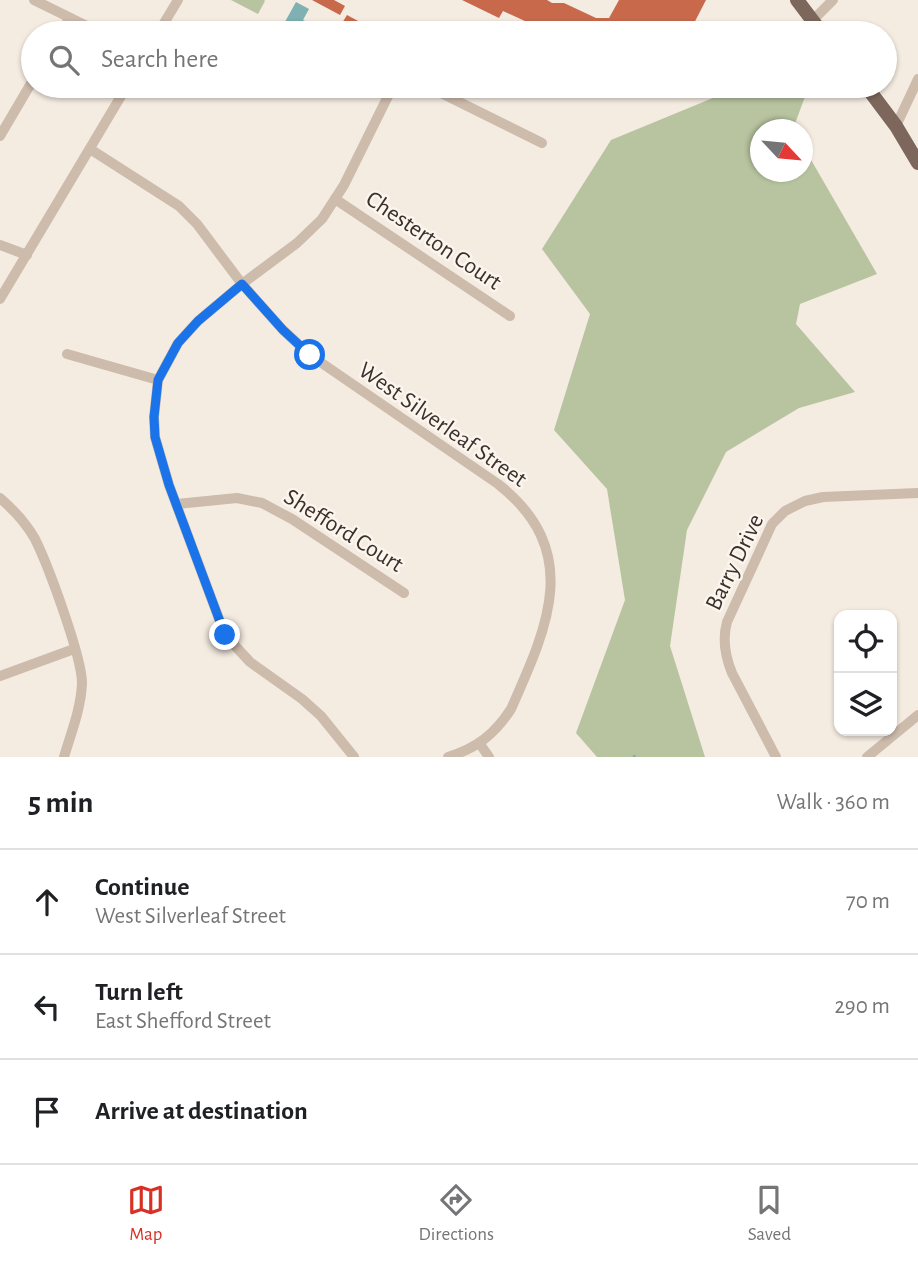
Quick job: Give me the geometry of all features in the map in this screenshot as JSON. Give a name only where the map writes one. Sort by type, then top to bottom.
[{"type":"main road","points":[[797,0],[813,20]]},
{"type":"main road","points":[[875,98],[897,126],[918,163]]},
{"type":"street","points":[[34,0],[76,21]]},
{"type":"street","points":[[165,21],[178,0]]},
{"type":"street","points":[[813,20],[833,0]]},
{"type":"street","points":[[897,126],[918,79]]},
{"type":"street","points":[[0,136],[22,98]]},
{"type":"street","points":[[0,299],[120,98]]},
{"type":"street","points":[[354,757],[321,716],[250,662],[231,644],[218,619],[177,504],[155,437],[154,417],[158,380],[172,352],[186,333],[242,284],[310,232],[322,219],[387,98]]},
{"type":"street","points":[[451,98],[541,143]]},
{"type":"street","name":"West Silverleaf Street","points":[[90,149],[179,206],[197,224],[242,284],[283,330],[310,355],[498,484],[517,500],[536,526],[545,547],[551,575],[547,617],[530,667],[511,709],[493,733],[480,744],[448,757]]},
{"type":"street","name":"Chesterton Court","points":[[335,199],[510,316]]},
{"type":"street","points":[[0,245],[27,254]]},
{"type":"street","points":[[67,354],[158,380]]},
{"type":"street","name":"Barry Drive","points":[[776,757],[732,673],[724,639],[730,614],[772,524],[785,511],[814,499],[918,493]]},
{"type":"street","points":[[0,498],[25,523],[34,538],[74,649],[82,682],[80,704],[64,757]]},
{"type":"street","name":"Shefford Court","points":[[177,504],[237,498],[262,503],[292,519],[404,593]]},
{"type":"street","points":[[0,676],[74,649]]},
{"type":"street","points":[[867,757],[918,715]]},
{"type":"street","points":[[480,744],[489,757]]},
{"type":"green space","points":[[231,0],[264,0],[265,1],[258,14]]},
{"type":"green space","points":[[713,98],[805,98],[797,119],[750,119],[750,182],[813,182],[813,163],[877,274],[800,304],[796,324],[855,392],[799,408],[726,452],[687,530],[670,646],[705,757],[597,757],[576,733],[625,600],[607,489],[554,430],[590,314],[542,249],[611,140]]},
{"type":"water","points":[[296,2],[309,9],[303,20],[305,21],[285,21]]},
{"type":"building","points":[[312,0],[334,0],[345,6],[340,15]]},
{"type":"building","points":[[462,0],[547,0],[564,3],[596,18],[609,18],[619,0],[706,0],[695,21],[525,21],[503,11],[499,18]]},
{"type":"building","points":[[347,15],[358,21],[343,21]]},
{"type":"route","points":[[225,635],[185,531],[155,437],[158,380],[172,352],[186,333],[242,284],[295,343],[310,355]]}]
